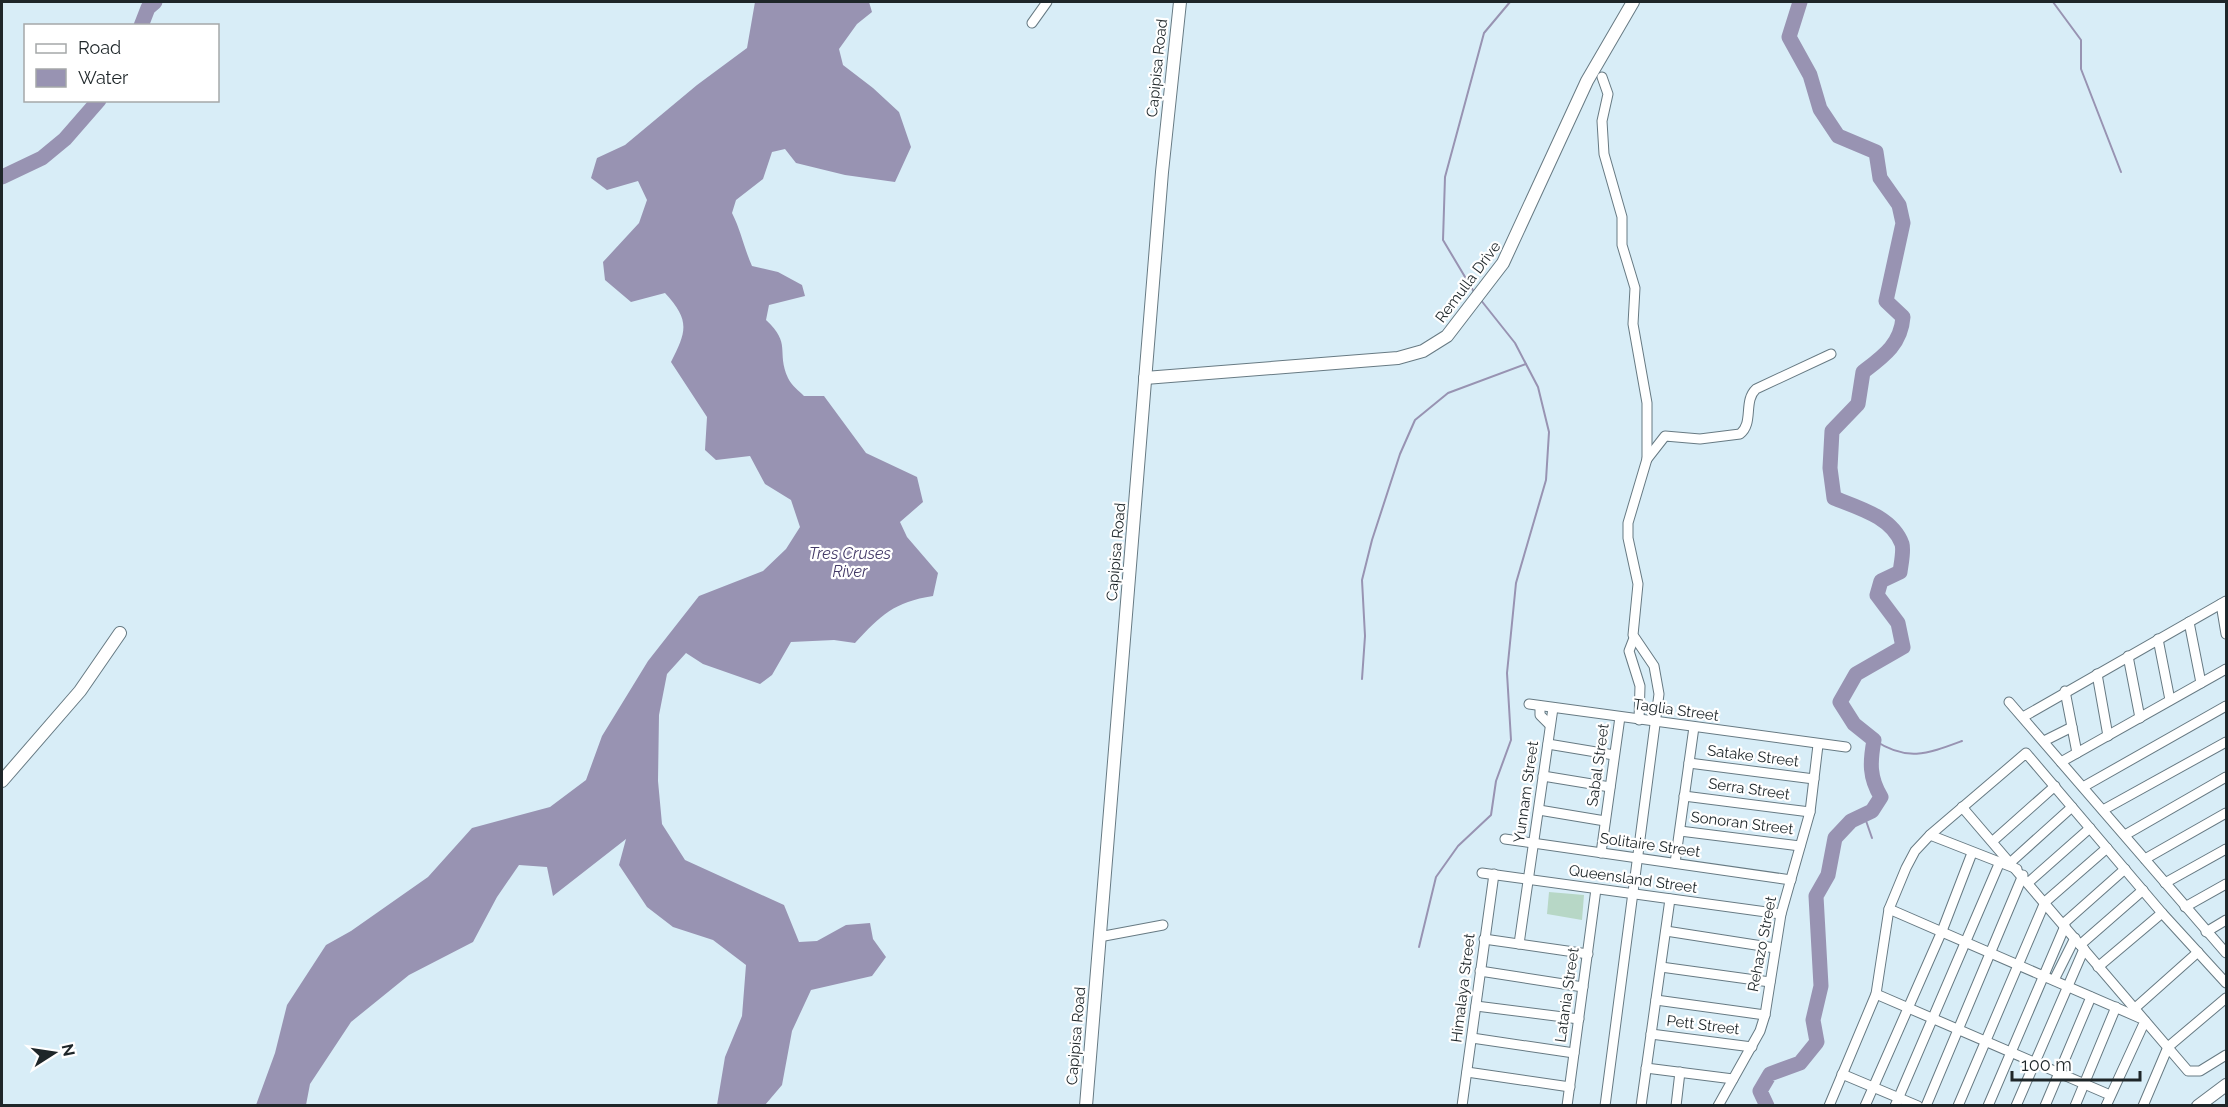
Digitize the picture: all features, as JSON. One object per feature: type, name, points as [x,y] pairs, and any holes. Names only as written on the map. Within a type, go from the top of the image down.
[{"type":"main road","name":"Capipisa Road","points":[[1086,1106],[1162,172],[1180,2]]},
{"type":"main road","name":"Remulla Drive","points":[[1145,378],[1398,358],[1429,349],[1454,329],[1512,249],[1587,81],[1633,2]]},
{"type":"main road","points":[[2,781],[80,691],[120,633]]},
{"type":"main road","points":[[2198,1106],[2226,1084]]},
{"type":"street","points":[[1032,23],[1043,2]]},
{"type":"street","points":[[1602,77],[1608,94],[1602,122],[1604,154],[1622,217],[1622,246],[1635,288],[1633,324],[1647,403],[1647,459],[1628,523],[1630,549],[1638,584],[1634,638],[1629,651],[1640,686],[1639,720]]},
{"type":"street","points":[[1647,459],[1665,436],[1700,439],[1740,434],[1746,426],[1750,398],[1756,389],[1832,354]]},
{"type":"street","points":[[2023,717],[2224,602],[2226,634]]},
{"type":"street","points":[[2189,622],[2201,683]]},
{"type":"street","points":[[1605,1106],[1659,694],[1654,666],[1634,638]]},
{"type":"street","points":[[2158,639],[2170,700]]},
{"type":"street","points":[[2128,656],[2140,718]]},
{"type":"street","points":[[2061,762],[2226,669]]},
{"type":"street","points":[[2097,674],[2108,736]]},
{"type":"street","points":[[2065,691],[2076,753]]},
{"type":"street","points":[[2009,702],[2226,953]]},
{"type":"street","name":"Taglia Street","points":[[1529,704],[1845,747]]},
{"type":"street","points":[[1540,706],[1540,715],[1550,725]]},
{"type":"street","points":[[2083,787],[2226,706]]},
{"type":"street","name":"Yunnam Street","points":[[1519,944],[1553,708]]},
{"type":"street","name":"Sabal Street","points":[[1601,853],[1620,717]]},
{"type":"street","points":[[1675,863],[1694,727]]},
{"type":"street","points":[[2044,741],[2072,727]]},
{"type":"street","points":[[2103,810],[2226,742]]},
{"type":"street","points":[[1548,744],[1614,756]]},
{"type":"street","name":"Rehazo Street","points":[[1718,1106],[1752,1047],[1765,1015],[1781,914],[1810,812],[1818,744]]},
{"type":"street","points":[[1829,1106],[1876,994],[1889,909],[1905,868],[1930,836],[2026,753],[2162,913],[2226,983]]},
{"type":"street","name":"Satake Street","points":[[1689,763],[1814,779]]},
{"type":"street","points":[[1543,776],[1610,787]]},
{"type":"street","points":[[2125,834],[2226,777]]},
{"type":"street","points":[[1993,841],[2055,786]]},
{"type":"street","name":"Serra Street","points":[[1684,796],[1810,812]]},
{"type":"street","points":[[1962,807],[2188,1071],[2194,1072],[2226,1055]]},
{"type":"street","points":[[1926,1106],[1991,953],[2020,872],[2072,807]]},
{"type":"street","points":[[1539,810],[1605,821]]},
{"type":"street","points":[[2145,859],[2226,813]]},
{"type":"street","points":[[2020,872],[2090,828]]},
{"type":"street","name":"Sonoran Street","points":[[1680,831],[1800,846]]},
{"type":"street","points":[[1930,836],[2020,872]]},
{"type":"street","name":"Solitaire Street","points":[[1505,839],[1791,880]]},
{"type":"street","points":[[1958,1106],[2045,902],[2108,848]]},
{"type":"street","points":[[2165,883],[2226,849]]},
{"type":"street","points":[[1865,1106],[1942,931],[1972,853]]},
{"type":"street","points":[[1897,1101],[1999,864]]},
{"type":"street","points":[[1988,1106],[2064,925],[2125,869]]},
{"type":"street","name":"Queensland Street","points":[[1482,873],[1781,914]]},
{"type":"street","name":"Himalaya Street","points":[[1463,1105],[1494,874]]},
{"type":"street","points":[[2186,907],[2226,884]]},
{"type":"street","name":"Latania Street","points":[[1567,1106],[1596,889]]},
{"type":"street","points":[[2054,980],[2080,944],[2143,890]]},
{"type":"street","points":[[1641,1106],[1670,899]]},
{"type":"street","points":[[1889,909],[2018,963],[2144,1020]]},
{"type":"street","points":[[2098,968],[2162,913]]},
{"type":"street","points":[[2206,932],[2226,920]]},
{"type":"street","points":[[1099,937],[1163,925]]},
{"type":"street","points":[[1666,931],[1775,948]]},
{"type":"street","points":[[1484,939],[1588,954]]},
{"type":"street","points":[[2016,1106],[2067,986],[2080,944]]},
{"type":"street","points":[[2134,1009],[2198,951]]},
{"type":"street","points":[[1661,967],[1770,982]]},
{"type":"street","points":[[1480,971],[1583,987]]},
{"type":"street","points":[[1876,994],[2110,1095]]},
{"type":"street","points":[[2045,1106],[2091,997]]},
{"type":"street","points":[[2143,1106],[2168,1047],[2226,998]]},
{"type":"street","points":[[1656,1000],[1765,1015]]},
{"type":"street","points":[[1476,1006],[1579,1019]]},
{"type":"street","points":[[2075,1106],[2115,1007]]},
{"type":"street","points":[[2106,1106],[2144,1020]]},
{"type":"street","name":"Pett Street","points":[[1651,1034],[1752,1047]]},
{"type":"street","points":[[1472,1038],[1574,1053]]},
{"type":"street","points":[[1646,1068],[1733,1079]]},
{"type":"street","points":[[1467,1072],[1570,1087]]},
{"type":"street","points":[[1676,1106],[1680,1072]]},
{"type":"street","points":[[1842,1074],[1874,1087],[1897,1101],[1918,1106]]},
{"type":"green space","points":[[1549,892],[1584,895],[1582,920],[1547,914]]},
{"type":"water","name":"Tres Cruses River","points":[[755,2],[869,2],[872,12],[857,24],[839,49],[843,65],[899,112],[911,147],[895,182],[845,175],[796,163],[785,149],[772,152],[763,179],[736,200],[732,213],[752,266],[778,272],[802,285],[805,296],[769,305],[766,320],[779,335],[789,381],[804,396],[824,396],[866,453],[917,477],[923,502],[900,522],[907,537],[938,573],[933,596],[908,602],[889,611],[855,643],[834,640],[791,642],[772,675],[760,684],[703,664],[686,653],[667,674],[659,715],[658,781],[662,824],[685,860],[784,905],[799,942],[817,941],[846,925],[870,923],[873,939],[886,957],[872,976],[811,990],[792,1031],[782,1085],[765,1105],[717,1105],[725,1057],[742,1016],[746,965],[713,940],[673,927],[647,907],[619,865],[626,839],[553,896],[547,867],[519,865],[497,897],[473,942],[409,975],[351,1022],[310,1084],[306,1105],[256,1105],[275,1053],[287,1005],[326,945],[351,931],[428,877],[472,828],[550,807],[586,780],[602,736],[648,661],[699,596],[763,571],[786,549],[800,527],[791,500],[765,484],[750,456],[716,460],[705,450],[707,417],[671,362],[683,334],[679,311],[665,293],[631,302],[605,280],[603,262],[639,223],[647,200],[638,181],[607,190],[591,178],[597,158],[625,145],[697,85],[747,48]]},
{"type":"waterway","points":[[142,24],[148,8],[155,2]]},
{"type":"waterway","points":[[1474,292],[1443,240],[1445,177],[1484,33],[1510,2]]},
{"type":"waterway","points":[[1767,1106],[1760,1091],[1770,1074],[1800,1063],[1817,1042],[1813,1020],[1821,986],[1816,896],[1828,875],[1835,838],[1851,821],[1872,811],[1881,797],[1874,783],[1872,769],[1874,740],[1854,724],[1840,702],[1856,674],[1903,647],[1898,623],[1877,595],[1881,581],[1900,572],[1902,544],[1891,527],[1883,520],[1834,498],[1830,468],[1832,431],[1858,404],[1863,372],[1890,349],[1902,326],[1903,317],[1886,301],[1903,223],[1899,205],[1880,178],[1876,152],[1838,136],[1820,109],[1810,75],[1789,37],[1800,2]]},
{"type":"waterway","points":[[2053,2],[2081,40],[2081,69],[2121,172]]},
{"type":"waterway","points":[[2,177],[42,158],[65,139],[97,102]]},
{"type":"waterway","points":[[1419,947],[1436,877],[1458,846],[1491,815],[1496,781],[1511,740],[1507,673],[1516,583],[1546,480],[1549,432],[1538,387],[1515,343],[1480,299]]},
{"type":"waterway","points":[[1362,679],[1365,636],[1362,580],[1372,540],[1400,454],[1415,420],[1448,393],[1526,364]]},
{"type":"waterway","points":[[1874,740],[1897,751],[1917,754],[1962,741]]},
{"type":"waterway","points":[[1864,815],[1872,838]]}]
